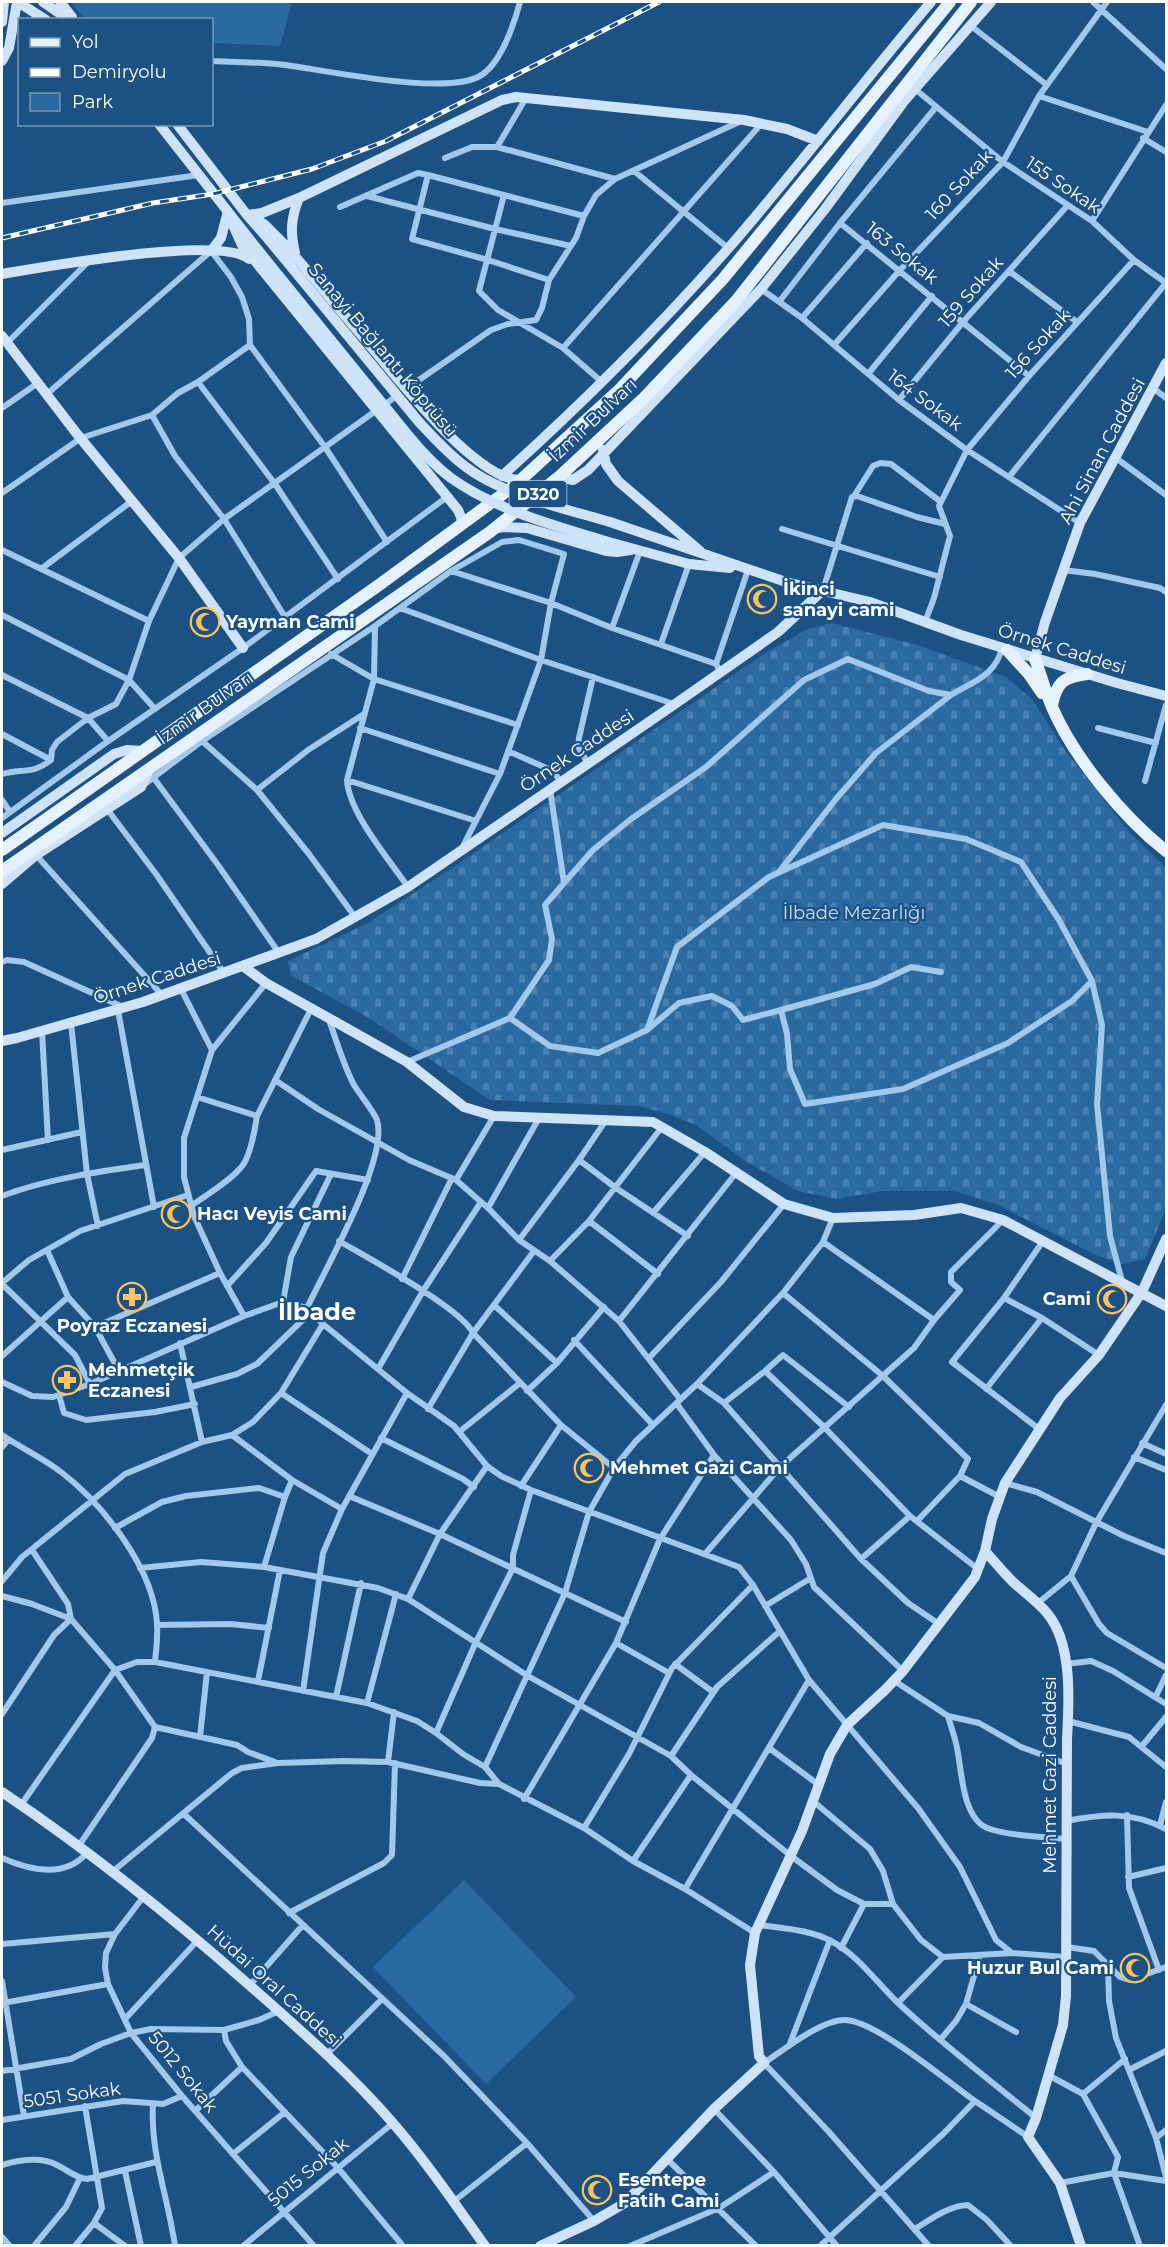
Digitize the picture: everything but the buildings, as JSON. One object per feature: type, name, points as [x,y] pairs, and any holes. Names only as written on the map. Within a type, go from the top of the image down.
[{"type":"main road","points":[[2,22],[4,2]]},
{"type":"main road","points":[[2,61],[9,48],[18,2],[43,18]]},
{"type":"main road","points":[[43,2],[66,18]]},
{"type":"main road","points":[[60,2],[72,18]]},
{"type":"main road","points":[[502,476],[602,382],[676,307],[816,143],[931,2]]},
{"type":"main road","name":"İzmir Bulvarı","points":[[2,850],[462,525],[520,480],[626,382],[723,279],[950,2]]},
{"type":"main road","name":"İzmir Bulvarı","points":[[2,872],[152,773],[494,529],[558,477],[644,398],[736,301],[971,2]]},
{"type":"main road","points":[[839,168],[902,104],[992,2]]},
{"type":"main road","points":[[9,48],[18,41]]},
{"type":"main road","points":[[247,215],[262,213],[299,198],[502,100],[516,97],[744,120],[787,129],[816,143]]},
{"type":"main road","points":[[558,477],[577,479],[604,454],[761,289],[825,209],[902,104]]},
{"type":"main road","name":"Sanayi Bağlantı Köprüsü","points":[[161,126],[227,212],[408,435],[426,456],[450,477],[474,493],[513,511],[605,541],[689,564],[748,570]]},
{"type":"main road","name":"Sanayi Bağlantı Köprüsü","points":[[179,126],[247,215],[419,422],[439,444],[467,468],[488,481],[512,490],[748,570]]},
{"type":"main road","points":[[812,172],[816,143]]},
{"type":"main road","points":[[297,258],[291,227],[299,198]]},
{"type":"main road","points":[[211,251],[221,238],[227,212]]},
{"type":"main road","points":[[227,212],[237,239],[256,265],[295,308],[447,497],[460,514],[462,525]]},
{"type":"main road","points":[[247,215],[270,228],[406,389],[453,440],[502,476],[520,480]]},
{"type":"main road","points":[[2,274],[91,259],[168,252],[237,252],[256,265]]},
{"type":"main road","points":[[4,339],[179,558],[243,648]]},
{"type":"main road","name":"Ahi Sinan Caddesi","points":[[1035,659],[1080,523],[1167,363]]},
{"type":"main road","points":[[599,440],[606,464],[618,481],[705,555]]},
{"type":"main road","points":[[494,529],[519,527],[606,551],[637,550]]},
{"type":"main road","points":[[748,570],[786,582],[823,590]]},
{"type":"main road","name":"Örnek Caddesi","points":[[2,1041],[162,996],[316,939],[408,887],[675,704],[718,668],[778,632],[823,590],[870,602],[925,623],[1035,659],[1167,696]]},
{"type":"main road","points":[[1004,649],[1029,674],[1052,706],[1074,746],[1106,791],[1143,833],[1167,851]]},
{"type":"main road","points":[[1035,659],[1052,706]]},
{"type":"main road","points":[[1052,706],[1058,685],[1063,680],[1087,674]]},
{"type":"main road","points":[[2,833],[114,754],[127,750],[143,751]]},
{"type":"main road","points":[[2,884],[36,855],[141,787],[152,773]]},
{"type":"main road","points":[[244,967],[266,983],[407,1062],[464,1107],[494,1116],[653,1122],[705,1152],[784,1204],[833,1218],[914,1215],[961,1208],[1003,1220],[1167,1306]]},
{"type":"main road","points":[[540,2246],[594,2221],[625,2203],[714,2109],[764,2063],[759,2056],[751,1994],[750,1965],[757,1929],[814,1802],[830,1754],[847,1725],[903,1671],[975,1577],[1005,1483],[1060,1398],[1099,1355],[1142,1292],[1167,1239]]},
{"type":"main road","name":"Mehmet Gazi Caddesi","points":[[985,1551],[1011,1580],[1048,1614],[1062,1639],[1069,1702],[1066,1996],[1063,2025],[1036,2118],[1028,2137]]},
{"type":"main road","name":"Hüdai Oral Caddesi","points":[[2,1792],[144,1896],[250,1985],[326,2055],[393,2123],[485,2246]]},
{"type":"main road","points":[[1028,2137],[1060,2183],[1081,2246]]},
{"type":"street","points":[[213,61],[285,65],[389,81],[430,84],[468,81],[485,74],[496,59],[514,25],[520,2]]},
{"type":"street","points":[[1093,2],[1167,69]]},
{"type":"street","name":"160 Sokak","points":[[834,345],[900,270],[1003,162],[1039,96],[1107,2]]},
{"type":"street","points":[[971,26],[1047,85]]},
{"type":"street","name":"155 Sokak","points":[[915,89],[1003,162],[1092,221],[1134,260],[1167,283]]},
{"type":"street","points":[[1039,96],[1148,132]]},
{"type":"street","points":[[497,147],[527,97]]},
{"type":"street","points":[[1092,221],[1143,138],[1167,105]]},
{"type":"street","points":[[779,302],[936,106]]},
{"type":"street","points":[[51,760],[52,750],[57,742],[88,718],[116,704],[129,680],[149,621],[179,558],[224,519],[491,330],[508,324],[536,320],[542,308],[549,280],[571,246],[584,216],[596,195],[615,179],[744,120]]},
{"type":"street","points":[[563,348],[762,123]]},
{"type":"street","points":[[1143,138],[1167,152]]},
{"type":"street","points":[[445,158],[472,147],[497,147],[615,179]]},
{"type":"street","points":[[634,171],[728,248]]},
{"type":"street","points":[[340,207],[418,172],[584,216]]},
{"type":"street","points":[[428,175],[412,238],[549,280]]},
{"type":"street","points":[[2,203],[199,176]]},
{"type":"street","points":[[367,195],[419,210],[571,246]]},
{"type":"street","points":[[504,195],[479,291],[498,310],[563,348],[602,382]]},
{"type":"street","name":"159 Sokak","points":[[899,400],[963,322],[1068,205]]},
{"type":"street","name":"163 Sokak","points":[[840,223],[1029,376]]},
{"type":"street","points":[[802,318],[867,243]]},
{"type":"street","points":[[47,394],[211,251],[231,277],[242,297],[249,319],[250,345],[325,447],[387,542]]},
{"type":"street","points":[[4,339],[91,259]]},
{"type":"street","name":"156 Sokak","points":[[942,502],[967,450],[1029,376],[1134,260]]},
{"type":"street","points":[[1009,271],[1077,322]]},
{"type":"street","points":[[1009,477],[1167,283]]},
{"type":"street","name":"164 Sokak","points":[[761,289],[802,318],[899,400],[967,450],[1080,523]]},
{"type":"street","points":[[868,374],[932,296]]},
{"type":"street","points":[[2,494],[81,438],[152,415],[178,393],[198,382],[250,345]]},
{"type":"street","points":[[2,408],[39,382]]},
{"type":"street","points":[[198,382],[275,484],[338,579]]},
{"type":"street","points":[[1153,388],[1167,398]]},
{"type":"street","points":[[152,415],[175,456],[224,519],[285,617]]},
{"type":"street","points":[[1116,458],[1167,495]]},
{"type":"street","points":[[823,590],[852,498],[873,466],[884,462],[891,464],[942,502],[939,506],[950,536],[925,623]]},
{"type":"street","points":[[2,818],[108,741],[243,648],[447,497]]},
{"type":"street","points":[[852,498],[945,524]]},
{"type":"street","points":[[41,569],[132,501]]},
{"type":"street","points":[[782,529],[940,577]]},
{"type":"street","points":[[279,953],[152,773],[375,626],[451,571],[502,542],[519,540],[564,554]]},
{"type":"street","points":[[460,851],[500,774],[541,660],[551,603],[568,540]]},
{"type":"street","points":[[2,550],[149,621]]},
{"type":"street","points":[[612,628],[637,550]]},
{"type":"street","points":[[661,644],[689,564]]},
{"type":"street","points":[[451,571],[551,603],[718,668],[748,570]]},
{"type":"street","points":[[1063,570],[1095,574],[1160,588],[1167,592]]},
{"type":"street","points":[[400,608],[541,660],[675,704]]},
{"type":"street","points":[[2,615],[129,680],[155,709]]},
{"type":"street","points":[[375,626],[374,679],[347,780],[348,793],[352,806],[408,887]]},
{"type":"street","points":[[777,873],[876,753],[951,695],[990,673],[1004,649]]},
{"type":"street","points":[[331,654],[374,679],[518,725]]},
{"type":"street","points":[[407,1062],[510,1018],[549,960],[552,939],[545,905],[564,883],[593,850],[631,819],[706,767],[804,680],[848,659],[928,691],[951,695]]},
{"type":"street","points":[[2,675],[88,718],[108,741]]},
{"type":"street","points":[[588,763],[579,747],[579,738],[593,677]]},
{"type":"street","points":[[1145,781],[1167,705]]},
{"type":"street","points":[[257,790],[308,750],[364,714]]},
{"type":"street","points":[[360,728],[500,774]]},
{"type":"street","points":[[1098,728],[1156,743]]},
{"type":"street","points":[[2,734],[51,760]]},
{"type":"street","points":[[202,741],[257,790],[309,854],[355,917]]},
{"type":"street","points":[[508,751],[553,771],[561,782]]},
{"type":"street","points":[[2,774],[32,771],[51,760]]},
{"type":"street","points":[[347,780],[476,821]]},
{"type":"street","points":[[550,789],[564,883]]},
{"type":"street","points":[[2,800],[10,812]]},
{"type":"street","points":[[107,809],[156,874],[224,974]]},
{"type":"street","points":[[647,1030],[677,947],[769,877],[882,825],[966,839],[1022,862],[1059,920],[1092,981],[1102,1025],[1097,1104],[1110,1236],[1122,1281]]},
{"type":"street","points":[[36,855],[162,996]]},
{"type":"street","points":[[2,962],[7,960],[24,962],[121,1009],[145,1165],[154,1207]]},
{"type":"street","points":[[510,1018],[550,1046],[598,1053],[647,1030],[679,1003],[711,996],[732,1006],[743,1020],[874,984],[911,967],[941,972]]},
{"type":"street","points":[[781,1010],[787,1034],[790,1069],[805,1104],[903,1089],[1008,1043],[1072,1001],[1092,981]]},
{"type":"street","points":[[244,1316],[220,1274],[194,1216],[184,1177],[184,1138],[212,1050],[266,983]]},
{"type":"street","points":[[182,989],[212,1050]]},
{"type":"street","points":[[191,1206],[243,1165],[257,1116],[312,1007]]},
{"type":"street","points":[[191,1387],[237,1374],[257,1364],[309,1310],[368,1180],[378,1143],[376,1119],[361,1098],[345,1068],[329,1018]]},
{"type":"street","points":[[71,1023],[87,1174],[98,1226]]},
{"type":"street","points":[[42,1031],[48,1140]]},
{"type":"street","points":[[275,1080],[318,1109],[378,1143],[409,1160],[454,1179],[488,1208],[519,1240],[550,1261],[619,1321],[649,1358],[714,1455],[791,1539],[806,1564],[814,1587],[903,1671]]},
{"type":"street","points":[[197,1097],[257,1116]]},
{"type":"street","points":[[402,1279],[454,1179],[494,1116]]},
{"type":"street","points":[[488,1208],[539,1118]]},
{"type":"street","points":[[519,1240],[579,1161],[606,1120]]},
{"type":"street","points":[[550,1261],[590,1221],[662,1127]]},
{"type":"street","points":[[2,1150],[82,1132]]},
{"type":"street","points":[[653,1213],[705,1152]]},
{"type":"street","points":[[579,1161],[688,1236]]},
{"type":"street","points":[[2,1196],[22,1188],[87,1174],[145,1165]]},
{"type":"street","points":[[227,1286],[266,1243],[316,1171],[368,1180]]},
{"type":"street","points":[[619,1321],[736,1173]]},
{"type":"street","points":[[283,1302],[291,1257],[331,1174]]},
{"type":"street","points":[[90,1384],[75,1355],[2,1283],[29,1260],[80,1231],[188,1195]]},
{"type":"street","points":[[378,1369],[423,1291],[481,1202]]},
{"type":"street","points":[[649,1358],[721,1282],[784,1204]]},
{"type":"street","points":[[485,1767],[565,1593],[589,1512],[614,1468],[636,1441],[697,1384],[783,1293],[823,1242],[833,1218]]},
{"type":"street","points":[[705,1554],[780,1467],[915,1348],[934,1320],[960,1290],[951,1282],[951,1272],[1003,1220]]},
{"type":"street","points":[[590,1221],[658,1274]]},
{"type":"street","points":[[339,1241],[423,1291],[469,1324],[473,1333],[561,1425],[614,1468]]},
{"type":"street","points":[[1040,1429],[952,1362],[1004,1298],[1043,1241]]},
{"type":"street","points":[[823,1242],[934,1320]]},
{"type":"street","points":[[47,1250],[68,1297],[95,1327],[119,1371]]},
{"type":"street","points":[[428,1409],[473,1333],[534,1251]]},
{"type":"street","points":[[95,1327],[220,1274]]},
{"type":"street","points":[[783,1293],[883,1376],[968,1459],[960,1476],[917,1521]]},
{"type":"street","points":[[2,1356],[68,1297]]},
{"type":"street","points":[[1004,1298],[1042,1318],[1099,1355]]},
{"type":"street","points":[[2,1382],[32,1396],[53,1397],[90,1384],[180,1343],[283,1302],[309,1310],[407,1393],[454,1425],[487,1466],[521,1486],[739,1567],[753,1585],[809,1680],[918,1808],[960,1867],[996,1940],[1012,1953]]},
{"type":"street","points":[[495,1306],[557,1363]]},
{"type":"street","points":[[527,1391],[557,1363],[604,1307]]},
{"type":"street","points":[[986,1389],[1042,1318]]},
{"type":"street","points":[[2,1581],[6,1574],[32,1550],[125,1474],[202,1442],[232,1435],[253,1422],[281,1393],[323,1324]]},
{"type":"street","points":[[574,1340],[653,1425]]},
{"type":"street","points":[[180,1343],[202,1442]]},
{"type":"street","points":[[724,1403],[783,1355],[849,1407]]},
{"type":"street","points":[[765,1371],[825,1428],[910,1516],[978,1569]]},
{"type":"street","points":[[459,1432],[520,1383]]},
{"type":"street","points":[[697,1384],[724,1403],[861,1559],[908,1604],[939,1624]]},
{"type":"street","points":[[281,1393],[372,1454]]},
{"type":"street","points":[[303,1690],[323,1553],[342,1509],[407,1393]]},
{"type":"street","points":[[59,1395],[64,1413],[86,1420],[154,1412],[195,1404]]},
{"type":"street","points":[[1037,1604],[1071,1576],[1096,1523],[1142,1443],[1167,1405]]},
{"type":"street","points":[[521,1486],[561,1425]]},
{"type":"street","points":[[232,1435],[292,1480],[342,1509]]},
{"type":"street","points":[[2,1436],[60,1471],[92,1500],[115,1528],[140,1568],[153,1599],[157,1625],[155,1662]]},
{"type":"street","points":[[381,1438],[463,1479],[474,1487]]},
{"type":"street","points":[[2,1447],[8,1440]]},
{"type":"street","points":[[1142,1443],[1167,1454]]},
{"type":"street","points":[[524,1799],[616,1642],[660,1539],[714,1455]]},
{"type":"street","points":[[1134,1457],[1167,1470]]},
{"type":"street","points":[[408,1599],[440,1534],[487,1466]]},
{"type":"street","points":[[960,1476],[1001,1497]]},
{"type":"street","points":[[264,1567],[292,1480]]},
{"type":"street","points":[[1005,1483],[1037,1492],[1096,1523],[1167,1552]]},
{"type":"street","points":[[115,1528],[162,1502],[186,1496],[259,1488],[285,1497]]},
{"type":"street","points":[[436,1733],[475,1644],[513,1568],[513,1555],[531,1490]]},
{"type":"street","points":[[349,1496],[440,1534],[626,1622]]},
{"type":"street","points":[[861,1559],[910,1516]]},
{"type":"street","points":[[32,1550],[68,1604],[71,1619]]},
{"type":"street","points":[[140,1568],[201,1562],[264,1567],[361,1583],[408,1599],[528,1676],[671,1756],[791,1856],[837,1890],[864,1904],[893,1904]]},
{"type":"street","points":[[258,1682],[280,1570]]},
{"type":"street","points":[[1071,1576],[1099,1624],[1107,1633],[1167,1668]]},
{"type":"street","points":[[765,1606],[811,1578]]},
{"type":"street","points":[[336,1697],[361,1583]]},
{"type":"street","points":[[584,1828],[629,1754],[675,1664],[753,1585]]},
{"type":"street","points":[[367,1703],[396,1594]]},
{"type":"street","points":[[2,1596],[32,1604],[71,1619],[115,1670],[155,1727],[237,1745],[248,1752],[278,1763]]},
{"type":"street","points":[[2,1714],[54,1635],[71,1619]]},
{"type":"street","points":[[157,1625],[231,1624],[269,1628]]},
{"type":"street","points":[[671,1756],[713,1692],[780,1631]]},
{"type":"street","points":[[616,1642],[669,1673]]},
{"type":"street","points":[[1066,1664],[1091,1661],[1167,1704]]},
{"type":"street","points":[[21,1805],[115,1670],[136,1662],[155,1662],[367,1703],[417,1721],[485,1767],[499,1784],[524,1799],[584,1828],[633,1861],[757,1929],[790,1929],[830,1940],[855,1959],[898,2003],[940,2040],[1036,2118]]},
{"type":"street","points":[[675,1664],[713,1692]]},
{"type":"street","points":[[200,1737],[207,1672]]},
{"type":"street","points":[[1155,1696],[1167,1675]]},
{"type":"street","points":[[685,1889],[809,1680]]},
{"type":"street","points":[[893,1680],[948,1716],[979,1723],[1021,1748],[1067,1764]]},
{"type":"street","points":[[289,1913],[384,1863],[392,1855],[391,1763],[394,1712]]},
{"type":"street","points":[[948,1716],[957,1746],[965,1794],[974,1818],[986,1827],[997,1830],[1066,1839]]},
{"type":"street","points":[[1142,1746],[1167,1717]]},
{"type":"street","points":[[1068,1720],[1129,1737],[1167,1767]]},
{"type":"street","points":[[2,1858],[26,1868],[47,1870],[69,1866],[79,1861],[82,1850],[152,1738],[155,1727]]},
{"type":"street","points":[[768,1748],[819,1785]]},
{"type":"street","points":[[112,1872],[232,1773],[242,1768],[278,1763],[345,1761],[391,1763],[480,1783],[499,1784]]},
{"type":"street","points":[[633,1861],[691,1775]]},
{"type":"street","points":[[814,1802],[870,1849],[883,1871],[893,1904],[921,1940],[943,1957],[1094,1951],[1120,1977],[1130,1980],[1167,1967]]},
{"type":"street","points":[[1066,1821],[1088,1817],[1127,1815],[1143,1818],[1163,1827],[1167,1802]]},
{"type":"street","points":[[184,1814],[381,2000],[444,2056],[527,2143],[594,2221]]},
{"type":"street","points":[[1127,1815],[1129,1888],[1159,1970]]},
{"type":"street","points":[[1128,1877],[1167,1868]]},
{"type":"street","name":"5012 Sokak","points":[[144,1896],[115,1934],[106,1953],[105,1968],[108,1984],[131,2033],[182,2096],[314,2246]]},
{"type":"street","points":[[842,1948],[864,1904]]},
{"type":"street","points":[[250,1985],[302,1926]]},
{"type":"street","points":[[2,1944],[115,1934]]},
{"type":"street","points":[[125,2019],[198,1940]]},
{"type":"street","points":[[789,2046],[830,1940]]},
{"type":"street","points":[[940,2040],[966,2004],[980,1955]]},
{"type":"street","points":[[898,2003],[943,1957]]},
{"type":"street","points":[[1060,2183],[1114,2174],[1167,2179],[1156,2138],[1116,2038],[1109,2001],[1108,1967]]},
{"type":"street","points":[[2,1981],[24,2116]]},
{"type":"street","points":[[4,2002],[108,1984]]},
{"type":"street","points":[[326,2055],[381,2000]]},
{"type":"street","points":[[966,2004],[1016,2032]]},
{"type":"street","points":[[2,2071],[71,2059],[101,2044],[131,2033],[151,2029],[224,2030],[259,2020],[279,2011]]},
{"type":"street","points":[[929,2246],[829,2132],[764,2063],[818,2028],[844,2020],[867,2026],[909,2051],[975,2101],[1028,2137]]},
{"type":"street","points":[[224,2030],[226,2041],[242,2067],[338,2168],[402,2246]]},
{"type":"street","points":[[1129,2070],[1167,2051]]},
{"type":"street","points":[[1083,2094],[1125,2059]]},
{"type":"street","points":[[195,2111],[242,2067]]},
{"type":"street","points":[[1048,2075],[1083,2094],[1118,2157],[1114,2174],[1140,2246]]},
{"type":"street","name":"5051 Sokak","points":[[2,2120],[123,2101],[164,2104],[182,2096]]},
{"type":"street","points":[[820,2246],[975,2101]]},
{"type":"street","points":[[153,2104],[156,2162],[175,2246]]},
{"type":"street","points":[[75,2246],[94,2223],[102,2208],[85,2106]]},
{"type":"street","points":[[714,2109],[774,2172],[837,2246]]},
{"type":"street","points":[[233,2154],[285,2112]]},
{"type":"street","name":"5015 Sokak","points":[[243,2246],[393,2123]]},
{"type":"street","points":[[1156,2138],[1167,2130]]},
{"type":"street","points":[[453,2202],[527,2143]]},
{"type":"street","points":[[667,2159],[756,2246]]},
{"type":"street","points":[[2,2165],[25,2160],[40,2160],[52,2163],[80,2178],[97,2178],[156,2162]]},
{"type":"street","points":[[125,2171],[141,2246]]},
{"type":"street","points":[[630,2246],[719,2208],[774,2172]]},
{"type":"street","points":[[34,2246],[66,2207],[80,2178]]},
{"type":"street","points":[[915,2229],[958,2205],[968,2205],[987,2220],[1011,2246]]},
{"type":"street","points":[[94,2223],[125,2246]]},
{"type":"street","points":[[653,2236],[657,2246]]},
{"type":"street","points":[[2,2237],[10,2246]]},
{"type":"green space","points":[[71,2],[292,2],[280,46],[213,43],[213,18],[84,18]]},
{"type":"green space","name":"İlbade Mezarlığı","points":[[832,623],[917,645],[1006,677],[1032,699],[1067,753],[1127,829],[1166,868],[1166,1209],[1145,1259],[1120,1264],[1094,1254],[996,1204],[954,1191],[883,1191],[836,1199],[798,1191],[747,1162],[696,1125],[638,1106],[490,1100],[369,1018],[290,975],[288,961],[368,923],[767,652],[808,629]]},
{"type":"green space","points":[[464,1880],[576,1997],[486,2084],[373,1967]]},
{"type":"railway","points":[[2,238],[153,203],[213,194],[312,169],[386,141],[659,2]]},
{"type":"place","name":"İkinci sanayi cami","points":[[762,599]]},
{"type":"place","name":"Yayman Cami","points":[[205,622]]},
{"type":"place","name":"Hacı Veyis Cami","points":[[176,1214]]},
{"type":"place","name":"Poyraz Eczanesi","points":[[132,1297]]},
{"type":"place","name":"Cami","points":[[1112,1299]]},
{"type":"place","name":"Mehmetçik Eczanesi","points":[[67,1380]]},
{"type":"place","name":"Mehmet Gazi Cami","points":[[589,1468]]},
{"type":"place","name":"Huzur Bul Cami","points":[[1135,1968]]},
{"type":"place","name":"Esentepe Fatih Cami","points":[[597,2190]]},
{"type":"district","name":"İlbade","points":[[317,1311]]}]
